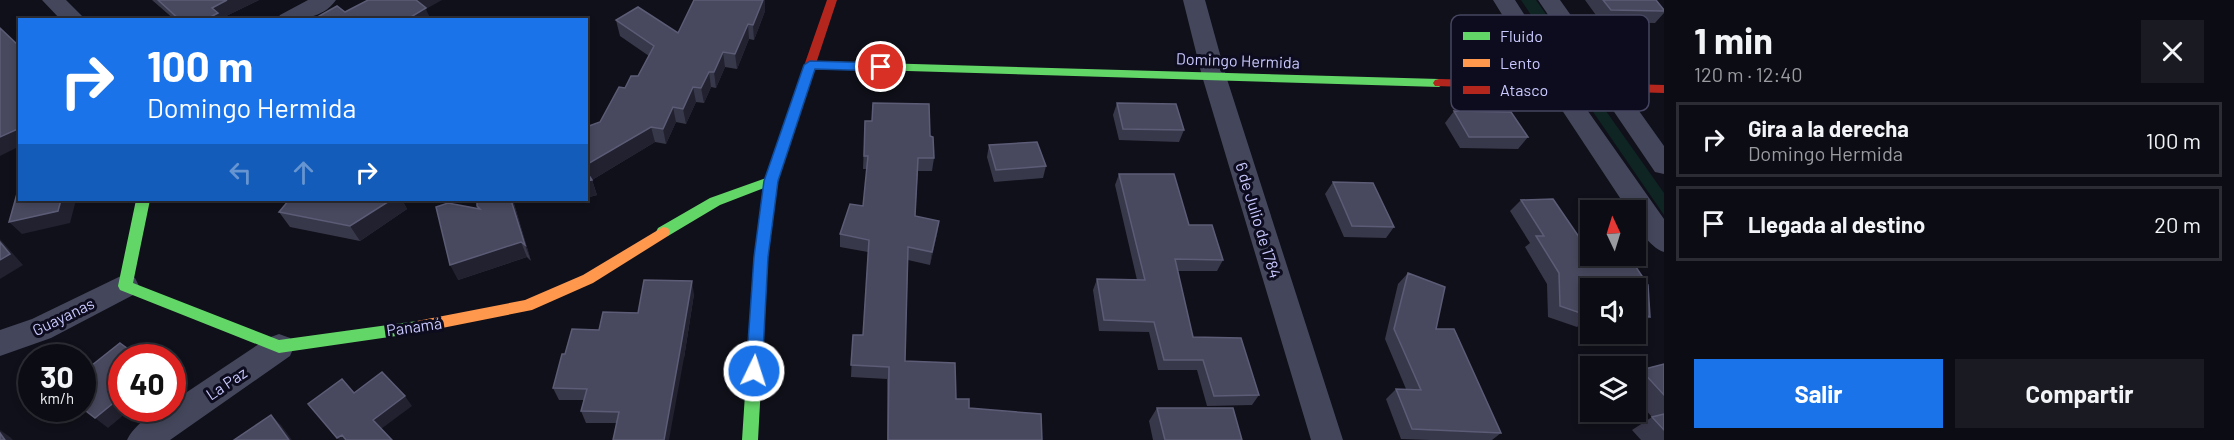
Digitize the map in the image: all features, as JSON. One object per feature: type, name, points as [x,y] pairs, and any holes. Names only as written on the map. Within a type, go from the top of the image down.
[{"type":"street","points":[[53,0],[73,18]]},
{"type":"street","points":[[292,18],[325,0]]},
{"type":"street","points":[[750,440],[761,257],[771,181],[832,0]]},
{"type":"street","name":"6 de Julio de 1784","points":[[1194,0],[1215,76],[1327,440]]},
{"type":"street","points":[[1504,0],[1513,15]]},
{"type":"street","points":[[1549,0],[1559,15]]},
{"type":"street","name":"Domingo Hermida","points":[[810,65],[1451,83]]},
{"type":"street","name":"Domingo Hermida","points":[[1649,88],[1664,89]]},
{"type":"street","points":[[1575,111],[1664,241]]},
{"type":"street","points":[[1625,111],[1664,165]]},
{"type":"street","name":"Panamá","points":[[125,286],[279,347],[450,322],[527,306],[588,279],[704,206],[737,190],[771,181]]},
{"type":"street","points":[[125,286],[143,201]]},
{"type":"street","name":"Guayanas","points":[[0,343],[41,329],[125,286]]},
{"type":"street","name":"La Paz","points":[[143,440],[279,347]]},
{"type":"green space","points":[[1521,0],[1536,0],[1547,15],[1531,15]]},
{"type":"green space","points":[[1592,111],[1606,111],[1664,193],[1664,215]]},
{"type":"building","points":[[158,0],[227,0],[212,8],[218,13],[209,18],[178,18]]},
{"type":"building","points":[[368,0],[416,0],[426,8],[409,18],[316,18],[337,6],[345,12]]},
{"type":"building","points":[[694,0],[763,0],[753,25],[748,24],[735,54],[723,52],[714,72],[709,72],[701,88],[693,87],[683,109],[673,107],[663,129],[651,127],[588,164],[588,126],[600,122],[619,87],[625,88],[631,76],[638,76],[654,46],[616,20],[638,7],[678,33]]},
{"type":"building","points":[[1603,0],[1656,0],[1664,11],[1611,10]]},
{"type":"building","points":[[0,28],[18,45],[18,129],[0,137]]},
{"type":"building","points":[[873,103],[929,104],[930,136],[933,137],[934,158],[918,158],[915,216],[939,221],[932,252],[908,247],[905,361],[955,363],[956,399],[969,399],[969,408],[1041,414],[1042,440],[888,440],[889,367],[851,365],[853,335],[863,335],[869,240],[840,234],[850,204],[863,206],[868,156],[864,156],[865,121],[872,121]]},
{"type":"building","points":[[1117,103],[1176,104],[1184,130],[1123,129]]},
{"type":"building","points":[[1454,111],[1511,112],[1528,137],[1469,137]]},
{"type":"building","points":[[1037,142],[1046,166],[996,170],[989,145]]},
{"type":"building","points":[[1119,174],[1174,174],[1189,225],[1212,225],[1223,260],[1175,259],[1193,337],[1241,338],[1259,395],[1214,396],[1203,360],[1164,360],[1154,322],[1104,320],[1097,279],[1145,280]]},
{"type":"building","points":[[1333,182],[1373,183],[1394,227],[1352,226]]},
{"type":"building","points":[[18,190],[18,201],[61,201],[58,211],[9,222]]},
{"type":"building","points":[[1553,199],[1580,237],[1580,266],[1635,266],[1643,278],[1580,278],[1580,313],[1560,306],[1559,273],[1536,236],[1544,236],[1521,200]]},
{"type":"building","points":[[288,201],[389,201],[350,226],[279,212]]},
{"type":"building","points":[[477,201],[511,201],[525,245],[521,242],[450,265],[436,207],[448,203],[480,209]]},
{"type":"building","points":[[0,242],[10,254],[0,260]]},
{"type":"building","points":[[1408,273],[1445,287],[1436,329],[1454,329],[1501,433],[1412,429],[1396,389],[1421,390],[1394,329]]},
{"type":"building","points":[[644,280],[692,281],[664,440],[613,440],[619,412],[581,411],[587,389],[553,388],[562,354],[565,354],[572,329],[599,330],[603,312],[638,313]]},
{"type":"building","points":[[1646,282],[1648,285],[1650,317],[1646,316]]},
{"type":"building","points":[[108,352],[108,407],[96,417],[96,362]]},
{"type":"building","points":[[1664,364],[1664,395],[1646,375],[1646,369]]},
{"type":"building","points":[[382,372],[405,396],[373,420],[392,440],[346,440],[342,435],[337,438],[308,404],[342,379],[354,393]]},
{"type":"building","points":[[1157,408],[1233,408],[1242,440],[1165,440]]},
{"type":"building","points":[[1664,414],[1664,430],[1652,417]]},
{"type":"building","points":[[271,415],[289,440],[234,440]]},
{"type":"traffic: fast","points":[[810,65],[1439,83]]},
{"type":"traffic: fast","points":[[750,440],[761,257],[771,181],[796,106]]},
{"type":"traffic: fast","points":[[663,232],[715,202],[741,190],[771,181]]},
{"type":"traffic: fast","points":[[143,201],[125,286],[279,347],[417,327]]},
{"type":"traffic: slow","points":[[417,327],[527,306],[588,279],[663,232]]},
{"type":"traffic: jam","points":[[796,106],[832,0]]},
{"type":"traffic: jam","points":[[1439,83],[1451,83]]},
{"type":"traffic: jam","points":[[1649,89],[1664,89]]},
{"type":"route","points":[[754,371],[761,257],[771,181],[810,65],[881,67]]}]
